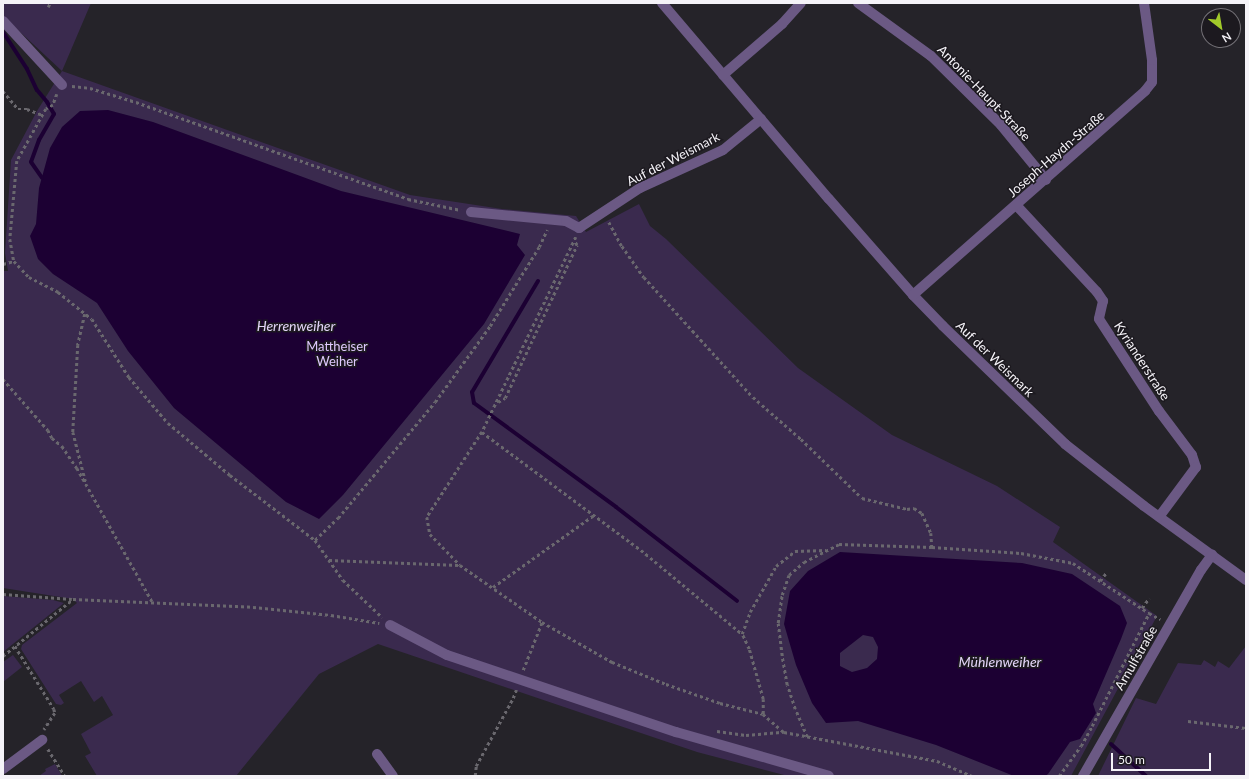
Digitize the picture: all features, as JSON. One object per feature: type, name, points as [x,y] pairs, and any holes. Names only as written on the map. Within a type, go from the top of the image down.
[{"type":"street","name":"Auf der Weismark","points":[[662,3],[913,295],[1065,444],[1159,517],[1246,580]]},
{"type":"street","points":[[724,75],[782,24],[801,3]]},
{"type":"street","name":"Antonie-Haupt-Straße","points":[[858,3],[931,56],[1001,125],[1046,180]]},
{"type":"street","name":"Joseph-Haydn-Straße","points":[[913,295],[1126,110],[1152,82],[1152,60],[1144,3]]},
{"type":"street","points":[[3,21],[62,85]]},
{"type":"street","name":"Auf der Weismark","points":[[552,221],[566,221],[579,228],[640,188],[723,150],[761,119]]},
{"type":"street","name":"Kyrianderstraße","points":[[1017,206],[1097,292],[1103,301],[1098,319],[1159,411],[1192,455],[1196,467],[1159,517]]},
{"type":"street","points":[[471,212],[552,221]]},
{"type":"street","name":"Arnulfstraße","points":[[1083,776],[1201,570],[1212,555]]},
{"type":"street","points":[[390,625],[447,655],[676,732],[829,776]]},
{"type":"street","points":[[3,769],[42,740]]},
{"type":"street","points":[[377,754],[393,776]]},
{"type":"path","points":[[48,8],[50,3]]},
{"type":"path","points":[[62,85],[90,88],[136,102],[408,199],[471,212]]},
{"type":"path","points":[[3,92],[18,109],[27,109],[43,115]]},
{"type":"path","points":[[53,105],[46,109],[17,161],[10,239],[14,261],[29,277],[58,292],[92,319],[129,377],[168,423],[230,475],[315,540],[343,580],[390,625]]},
{"type":"path","points":[[604,213],[622,246],[644,277],[753,397],[801,439],[862,498],[907,509],[914,508],[922,513],[931,533],[932,547]]},
{"type":"path","points":[[315,540],[338,518],[435,402],[490,326],[539,247],[552,221]]},
{"type":"path","points":[[498,402],[505,398],[548,308],[577,245],[574,241],[498,402],[482,432],[427,517],[430,534],[460,565],[542,622],[612,662],[720,703],[763,714],[784,732]]},
{"type":"path","points":[[3,264],[14,261]]},
{"type":"path","points":[[85,314],[78,345],[73,432],[86,484]]},
{"type":"path","points":[[3,379],[48,430],[52,438],[62,446],[86,484],[153,603]]},
{"type":"path","points":[[482,432],[641,550],[742,634],[749,649],[763,699],[763,714]]},
{"type":"path","points":[[493,587],[594,515]]},
{"type":"path","points":[[807,737],[787,685],[778,623],[782,595],[789,575],[804,562],[839,544],[932,547],[1021,553],[1066,561],[1073,563],[1149,613],[1171,624]]},
{"type":"path","points":[[742,634],[753,606],[776,566],[795,551],[826,550]]},
{"type":"path","points":[[329,560],[460,565]]},
{"type":"path","points":[[1100,581],[1106,573]]},
{"type":"path","points":[[3,594],[73,599],[253,607],[331,615],[390,625]]},
{"type":"path","points":[[1142,608],[1149,598]]},
{"type":"path","points":[[3,656],[73,599]]},
{"type":"path","points":[[1059,776],[1088,733],[1149,613]]},
{"type":"path","points":[[475,776],[476,766],[514,698],[519,679],[542,622]]},
{"type":"path","points":[[15,646],[54,709],[55,713],[46,726],[42,740],[65,776]]},
{"type":"path","points":[[1188,721],[1246,728]]},
{"type":"path","points":[[716,730],[746,735],[784,732],[937,760],[972,776]]},
{"type":"green space","points":[[3,3],[91,3],[62,71],[3,16]]},
{"type":"green space","name":"Mattheiser Weiher","points":[[62,71],[410,195],[502,209],[576,216],[586,232],[639,204],[650,226],[666,239],[798,368],[892,435],[997,486],[1060,527],[1053,542],[1157,616],[1071,776],[788,776],[697,752],[378,644],[319,674],[236,776],[97,776],[85,756],[91,753],[81,734],[113,715],[102,696],[94,702],[81,681],[59,695],[64,703],[61,705],[56,704],[21,649],[22,645],[77,603],[73,599],[3,588],[3,271],[8,271],[5,253],[11,160],[37,111]]},
{"type":"green space","points":[[3,596],[53,600],[64,603],[3,652]]},
{"type":"green space","points":[[1246,646],[1246,776],[1098,776],[1136,698],[1156,704],[1178,663],[1201,665],[1204,660],[1215,667],[1218,661],[1229,668]]},
{"type":"green space","points":[[13,655],[22,667],[3,682],[3,662]]},
{"type":"green space","points":[[55,764],[62,776],[39,776],[46,771],[45,769]]},
{"type":"water","name":"Herrenweiher","points":[[108,110],[153,122],[341,191],[520,234],[517,245],[525,255],[484,324],[343,495],[319,519],[286,502],[174,408],[128,351],[97,303],[53,274],[38,259],[30,236],[36,224],[39,188],[50,148],[62,127],[80,111]]},
{"type":"water","name":"Mühlenweiher","points":[[840,552],[1022,563],[1072,574],[1120,606],[1127,623],[1093,704],[1096,713],[1080,739],[1070,742],[1048,774],[1045,776],[1014,776],[936,745],[858,721],[826,723],[812,703],[796,665],[784,624],[790,591],[808,571]],"holes":[[[863,635],[873,637],[878,647],[877,659],[867,668],[852,672],[840,666],[840,653]]]},
{"type":"waterway","points":[[3,32],[27,69],[37,90],[47,102],[54,114],[39,140],[31,162],[42,178]]},
{"type":"waterway","points":[[538,281],[472,392],[474,403],[616,507],[737,601]]},
{"type":"waterway","points":[[1111,744],[1146,776]]}]
